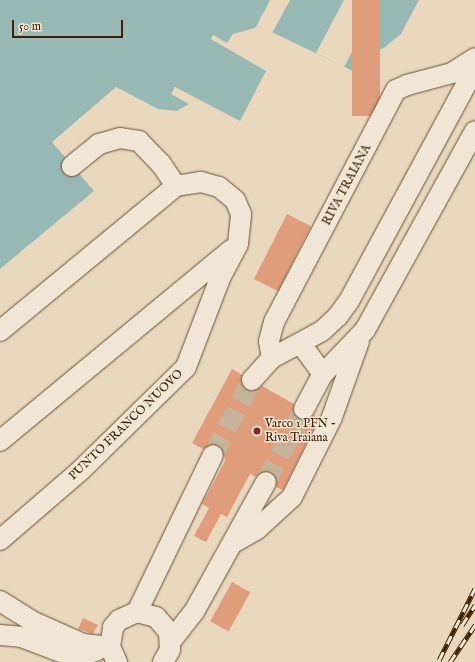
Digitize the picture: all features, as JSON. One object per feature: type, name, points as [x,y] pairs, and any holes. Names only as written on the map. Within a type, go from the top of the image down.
[{"type":"street","name":"RIVA TRAIANA","points":[[272,358],[269,341],[274,322],[396,90],[407,85],[452,73],[475,58]]},
{"type":"street","points":[[252,380],[272,358],[301,344],[322,331],[338,316],[349,300],[475,68]]},
{"type":"street","points":[[233,543],[278,512],[292,497],[332,417],[353,354],[364,330],[475,130]]},
{"type":"street","points":[[0,331],[176,186],[162,164],[140,141],[120,138],[99,144],[72,166]]},
{"type":"street","name":"PUNTO FRANCO NUOVO","points":[[0,540],[81,470],[186,367],[221,276],[238,244],[241,214],[235,200],[219,187],[200,182],[176,186]]},
{"type":"street","points":[[0,441],[238,244]]},
{"type":"street","points":[[304,409],[324,374],[364,330]]},
{"type":"street","points":[[301,344],[324,374]]},
{"type":"street","points":[[137,612],[213,455]]},
{"type":"street","points":[[163,662],[170,642],[195,610],[266,482]]},
{"type":"street","points":[[0,601],[34,622],[83,644],[113,654]]},
{"type":"street","points":[[113,654],[110,637],[116,624],[128,614],[137,612],[147,613],[160,620],[169,632],[170,642]]},
{"type":"street","points":[[0,635],[21,636],[66,654],[82,656],[113,654]]},
{"type":"water","points":[[0,0],[419,0],[401,34],[385,47],[370,54],[357,73],[257,25],[255,28],[233,34],[227,43],[213,35],[211,39],[266,71],[240,121],[175,87],[171,94],[189,104],[177,111],[158,109],[116,87],[52,142],[94,191],[0,269]]},
{"type":"pier","points":[[270,0],[290,0],[272,33],[257,25]]},
{"type":"pier","points":[[344,0],[380,0],[344,67],[316,53]]},
{"type":"building","points":[[352,0],[380,0],[380,116],[352,116]]},
{"type":"building","points":[[287,214],[311,226],[278,291],[254,279]]},
{"type":"building","name":"Varco 1 PFN - Riva Traiana","points":[[232,369],[242,375],[241,383],[245,389],[255,391],[262,386],[294,404],[293,410],[298,419],[305,420],[314,415],[319,418],[283,490],[276,487],[276,476],[271,472],[260,472],[256,477],[250,474],[227,517],[221,514],[206,542],[194,536],[209,508],[202,504],[225,461],[223,449],[218,445],[212,444],[203,449],[192,443]]},
{"type":"building","points":[[232,582],[250,592],[229,632],[210,621]]},
{"type":"building","points":[[83,618],[98,625],[93,634],[78,629]]},
{"type":"tunnel","points":[[213,455],[252,380]]},
{"type":"tunnel","points":[[266,482],[304,409]]},
{"type":"railway","points":[[439,660],[475,588]]},
{"type":"railway","points":[[462,625],[475,605]]},
{"type":"railway","points":[[450,662],[475,625]]},
{"type":"place","name":"Varco 1 PFN - Riva Traiana","points":[[257,431]]}]
